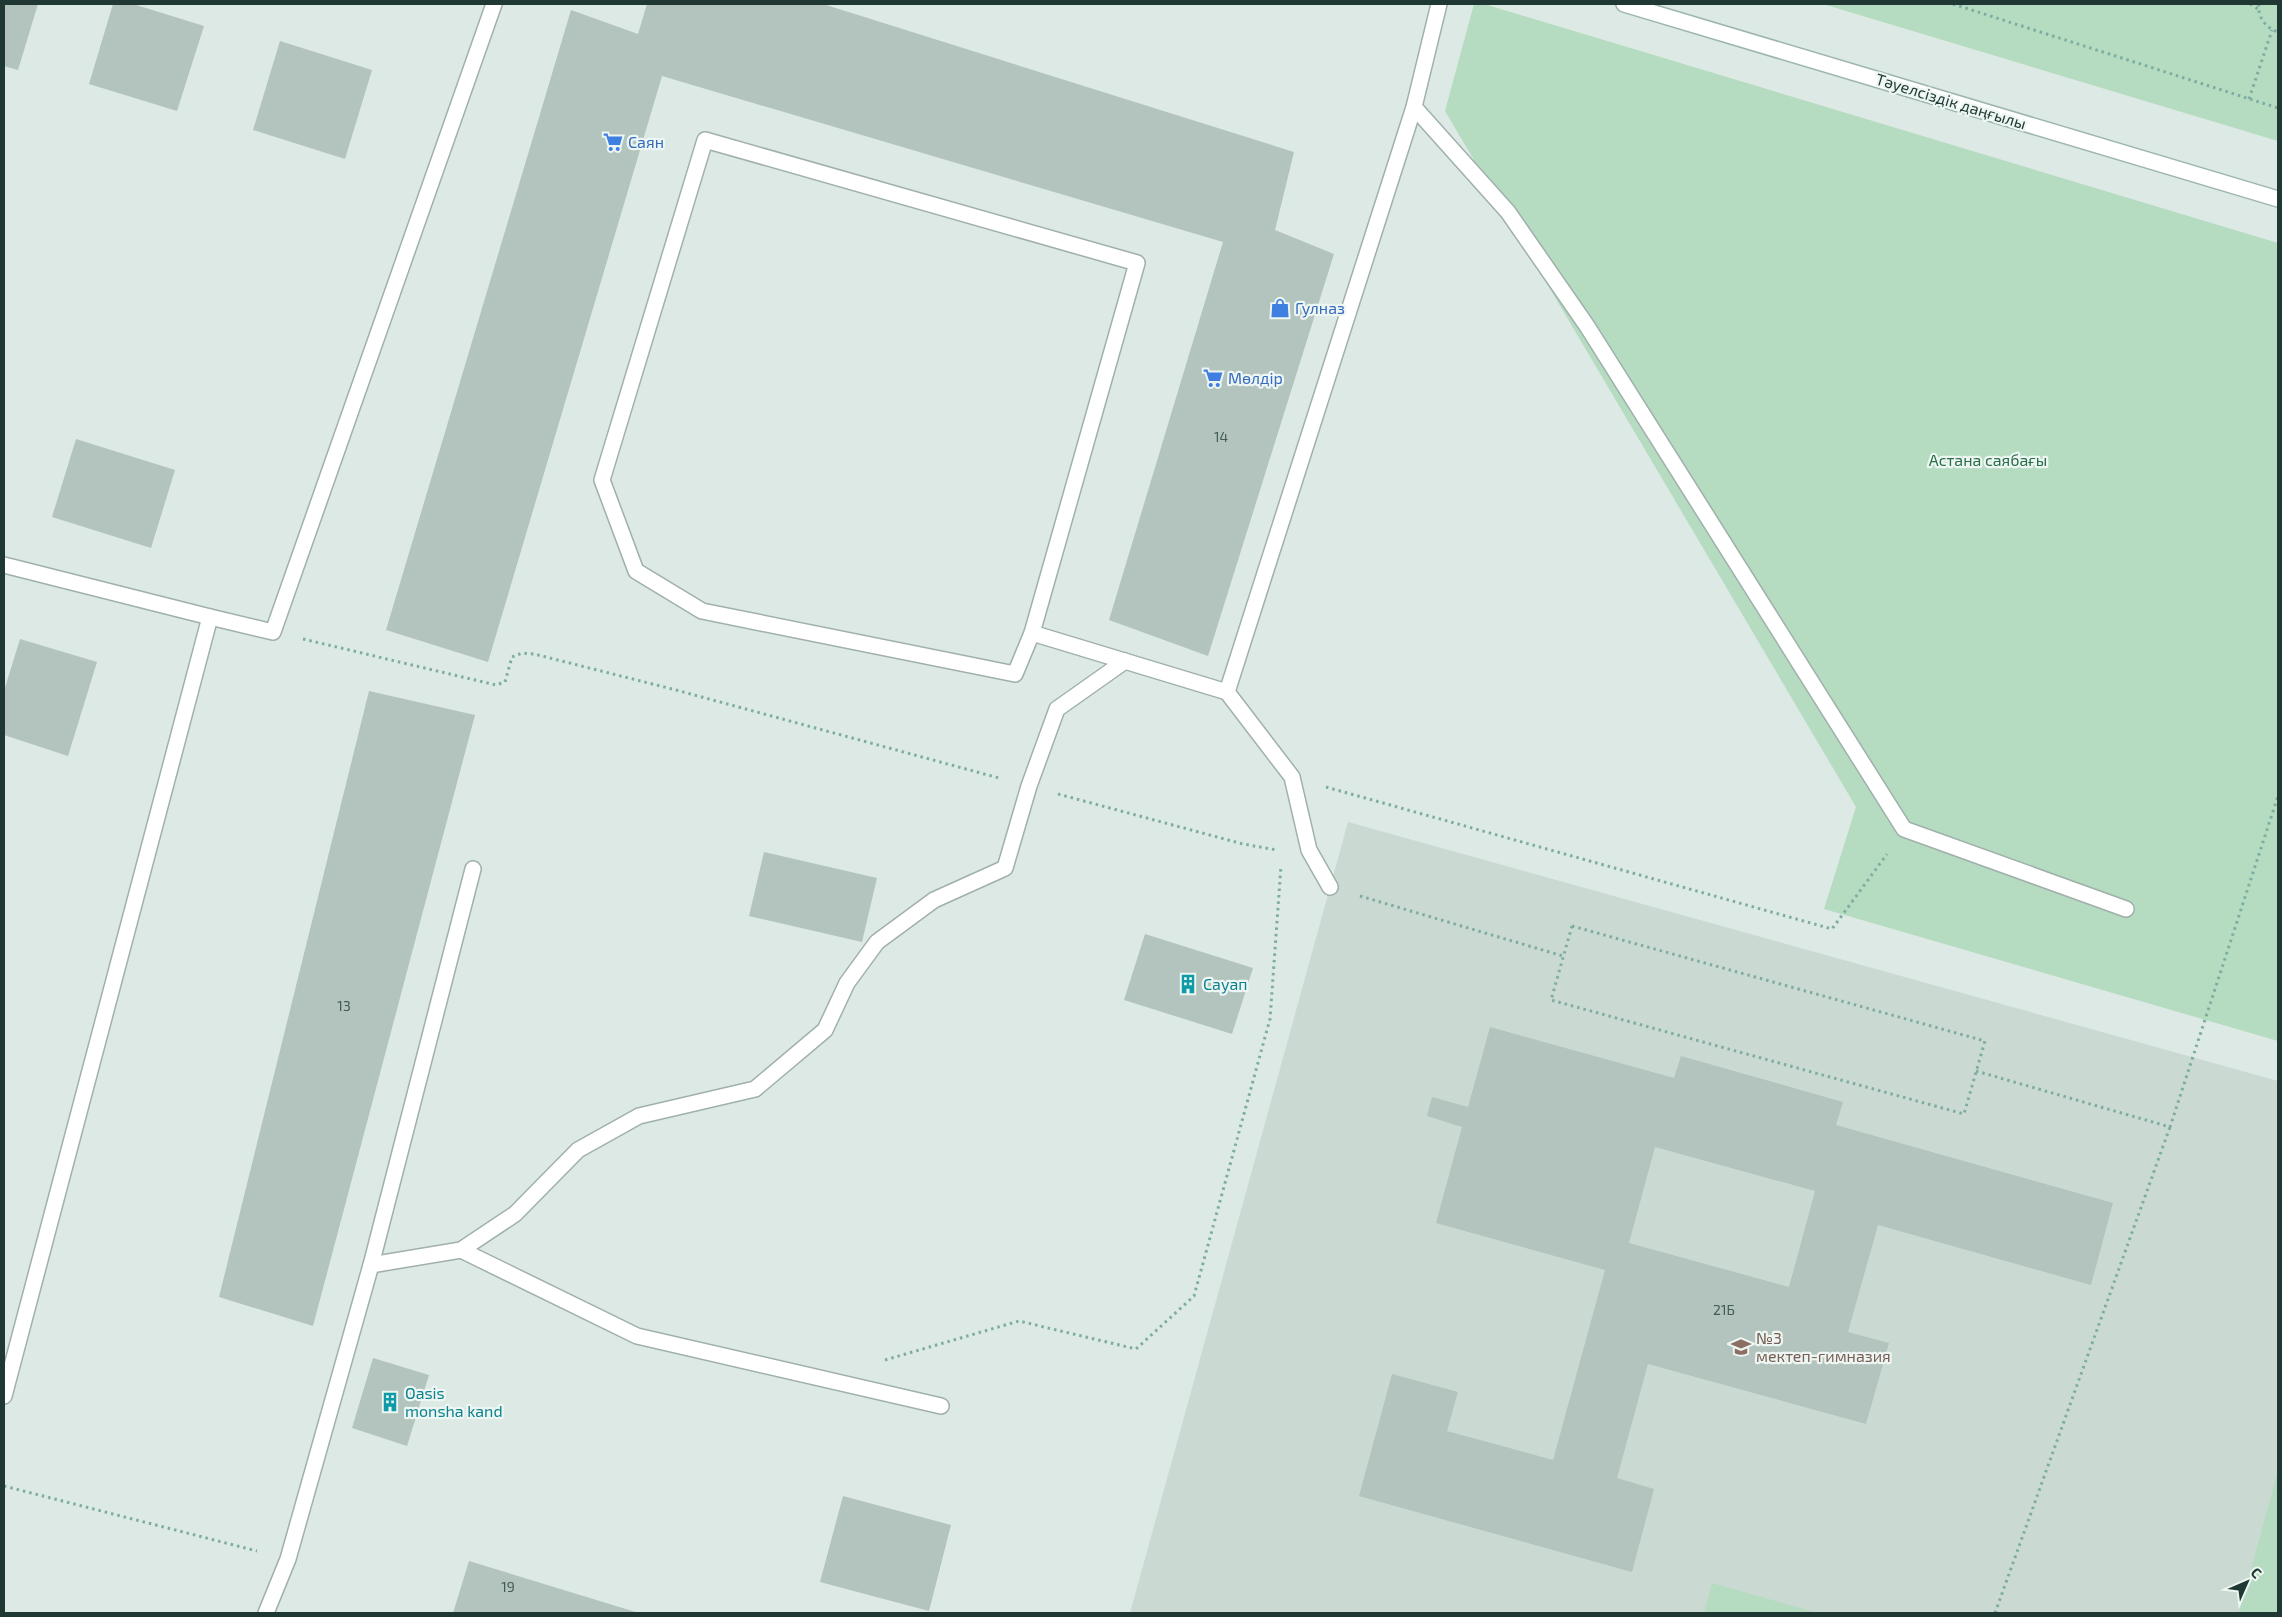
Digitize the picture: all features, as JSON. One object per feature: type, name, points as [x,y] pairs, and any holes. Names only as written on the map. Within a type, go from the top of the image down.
[{"type":"street","points":[[4,565],[273,632],[494,4]]},
{"type":"street","points":[[1227,692],[1414,107],[1439,4]]},
{"type":"street","name":"Тәуелсіздік даңғылы","points":[[1624,4],[2278,198]]},
{"type":"street","points":[[1414,107],[1508,212],[1587,326],[1904,829],[2126,909]]},
{"type":"street","points":[[705,140],[1137,263],[1032,633],[1015,674],[702,611],[636,572],[602,480],[705,140]]},
{"type":"street","points":[[4,1396],[210,617]]},
{"type":"street","points":[[1032,633],[1227,692],[1292,777],[1309,850],[1330,887]]},
{"type":"street","points":[[371,1265],[461,1250],[515,1214],[578,1150],[639,1116],[754,1089],[825,1030],[847,983],[878,942],[934,900],[1004,868],[1029,786],[1057,709],[1124,661]]},
{"type":"street","points":[[266,1613],[288,1559],[371,1265],[473,869]]},
{"type":"street","points":[[461,1250],[637,1336],[940,1406]]},
{"type":"path","points":[[1953,4],[2278,108]]},
{"type":"path","points":[[2250,4],[2258,9]]},
{"type":"path","points":[[2259,4],[2258,9],[2262,22],[2278,32]]},
{"type":"path","points":[[2249,99],[2272,30]]},
{"type":"path","points":[[273,632],[496,685],[505,682],[512,657],[522,653],[534,654],[676,690],[1243,844],[1282,850],[1309,850]]},
{"type":"path","points":[[1292,777],[1832,929],[1904,829]]},
{"type":"path","points":[[1996,1613],[2170,1126],[2278,796]]},
{"type":"path","points":[[883,1360],[1019,1321],[1136,1349],[1194,1296],[1270,1019],[1282,850]]},
{"type":"path","points":[[1330,887],[1563,956]]},
{"type":"path","points":[[1572,926],[1984,1041],[1976,1071],[1964,1114],[1551,1000],[1572,926]]},
{"type":"path","points":[[1976,1071],[2170,1126]]},
{"type":"path","points":[[4,1486],[288,1559]]},
{"type":"shaded area","name":"№3 мектеп-гимназия","points":[[1348,822],[2278,1081],[2278,1613],[1130,1613]]},
{"type":"green space","name":"Астана саябағы","points":[[1474,4],[1484,4],[2278,243],[2278,1041],[1824,909],[1856,807],[1445,111]]},
{"type":"green space","points":[[1823,4],[2278,4],[2278,141]]},
{"type":"green space","points":[[2278,1471],[2278,1613],[2239,1613]]},
{"type":"green space","points":[[1712,1583],[1818,1613],[1704,1613]]},
{"type":"building","points":[[4,4],[38,4],[18,70],[4,66]]},
{"type":"building","points":[[113,4],[133,4],[204,26],[177,111],[89,84]]},
{"type":"building","points":[[647,4],[823,4],[1294,152],[1275,230],[1334,254],[1208,656],[1109,620],[1223,242],[662,76],[488,662],[386,630],[571,10],[638,34]]},
{"type":"building","points":[[280,41],[372,70],[345,159],[253,130]]},
{"type":"building","points":[[76,439],[175,470],[151,548],[52,517]]},
{"type":"building","points":[[20,639],[97,662],[68,756],[4,735],[4,691]]},
{"type":"building","points":[[369,691],[475,715],[313,1326],[219,1297]]},
{"type":"building","points":[[764,852],[877,878],[862,942],[749,916]]},
{"type":"building","name":"Сауап","points":[[1145,934],[1253,968],[1232,1034],[1124,1000]]},
{"type":"building","points":[[1490,1027],[1674,1078],[1681,1056],[1843,1102],[1836,1125],[2113,1203],[2091,1285],[1878,1225],[1848,1332],[1889,1343],[1866,1424],[1648,1364],[1617,1478],[1654,1489],[1632,1572],[1359,1496],[1392,1374],[1458,1392],[1447,1431],[1553,1460],[1605,1270],[1436,1223],[1462,1127],[1427,1116],[1432,1097],[1468,1107]],"holes":[[[1655,1147],[1815,1191],[1789,1287],[1629,1243]]]},
{"type":"building","name":"Oasis monsha kand","points":[[373,1358],[429,1375],[407,1446],[352,1428]]},
{"type":"building","points":[[843,1496],[951,1525],[929,1611],[820,1582]]},
{"type":"building","points":[[469,1561],[639,1613],[453,1613]]},
{"type":"place","name":"Саян","points":[[613,142]]},
{"type":"place","name":"Гулназ","points":[[1280,308]]},
{"type":"place","name":"Мөлдір","points":[[1213,378]]},
{"type":"place","name":"Сауап","points":[[1188,984]]},
{"type":"place","name":"№3 мектеп-гимназия","points":[[1741,1347]]},
{"type":"place","name":"Oasis monsha kand","points":[[390,1402]]}]
